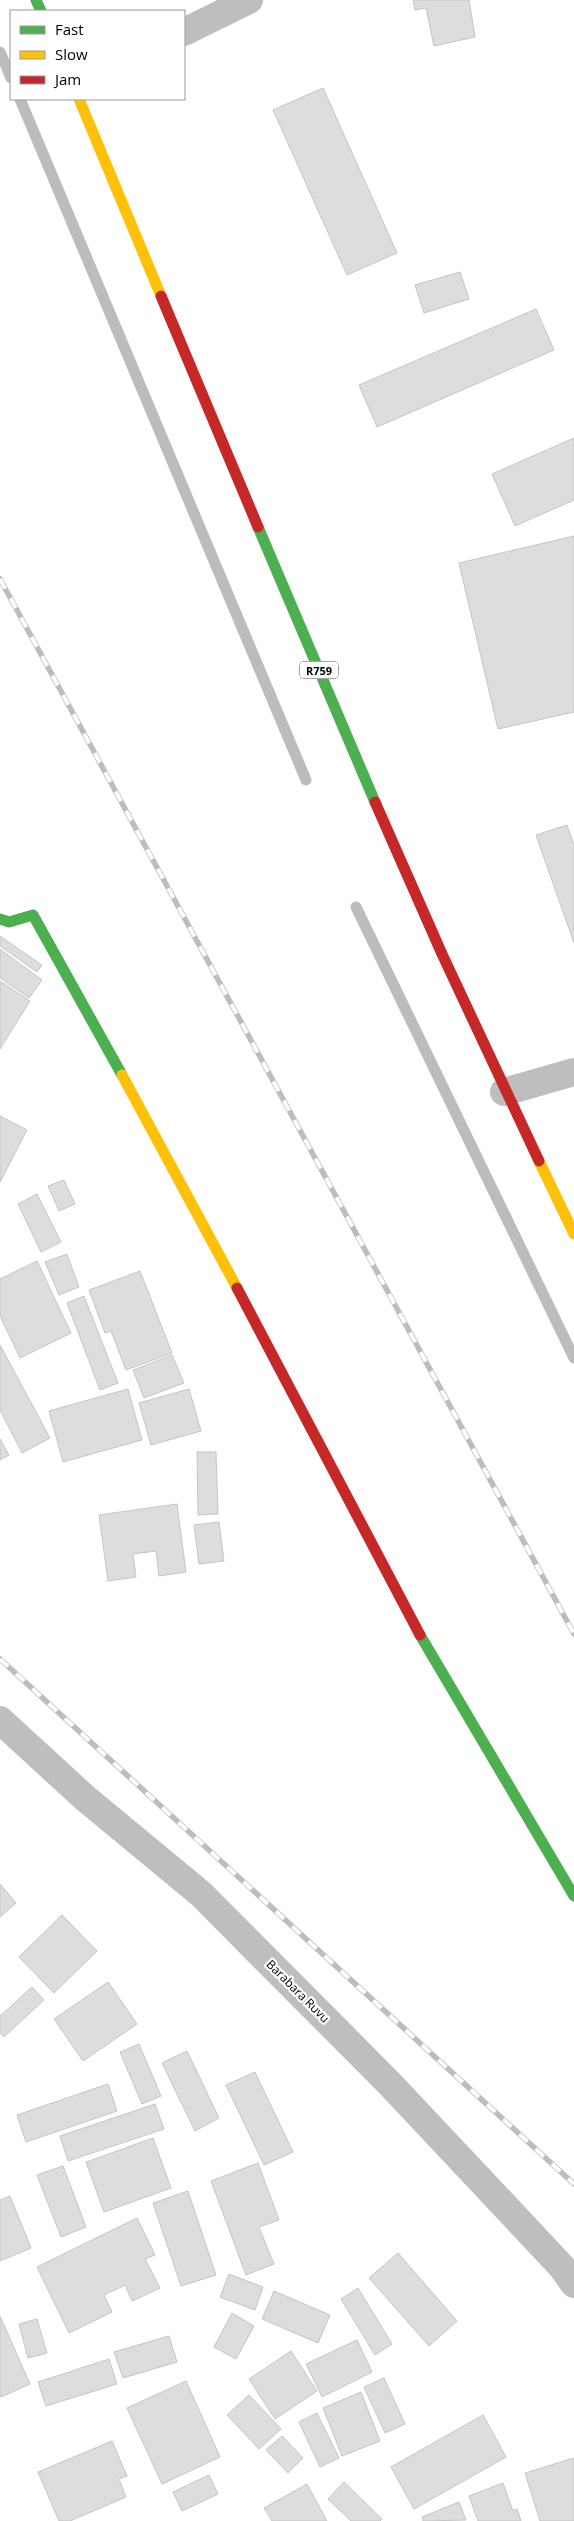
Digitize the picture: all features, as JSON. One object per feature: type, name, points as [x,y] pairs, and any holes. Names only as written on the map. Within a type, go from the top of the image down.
[{"type":"main road","name":"R759","points":[[79,100],[387,834],[504,1092],[574,1234]]},
{"type":"main road","points":[[0,919],[9,922],[33,916],[191,1200],[417,1630],[574,1896]]},
{"type":"street","points":[[185,32],[249,0]]},
{"type":"street","points":[[504,1092],[574,1072]]},
{"type":"street","name":"Barabara Ruvu","points":[[0,1720],[85,1798],[201,1894],[390,2084],[562,2267],[574,2284]]},
{"type":"building","points":[[413,0],[469,0],[475,37],[434,46],[426,8],[415,10]]},
{"type":"building","points":[[323,88],[397,253],[347,275],[273,110]]},
{"type":"building","points":[[460,272],[469,299],[424,313],[415,285]]},
{"type":"building","points":[[536,309],[554,350],[377,427],[359,385]]},
{"type":"building","points":[[574,438],[574,500],[515,526],[492,474]]},
{"type":"building","points":[[574,536],[574,712],[498,729],[459,563]]},
{"type":"building","points":[[567,825],[574,845],[574,943],[536,835]]},
{"type":"building","points":[[0,936],[42,965],[37,972],[0,946]]},
{"type":"building","points":[[0,949],[42,980],[29,998],[0,978]]},
{"type":"building","points":[[0,981],[30,1001],[0,1049]]},
{"type":"building","points":[[0,1116],[27,1130],[0,1182]]},
{"type":"building","points":[[64,1180],[75,1204],[59,1211],[48,1186]]},
{"type":"building","points":[[37,1194],[61,1242],[41,1252],[18,1204]]},
{"type":"building","points":[[67,1254],[79,1287],[59,1295],[45,1262]]},
{"type":"building","points":[[37,1261],[71,1333],[20,1358],[0,1316],[0,1279]]},
{"type":"building","points":[[140,1271],[172,1353],[126,1370],[111,1331],[105,1333],[89,1290]]},
{"type":"building","points":[[84,1296],[118,1383],[100,1390],[67,1303]]},
{"type":"building","points":[[0,1345],[50,1438],[22,1453],[0,1410]]},
{"type":"building","points":[[172,1355],[184,1383],[144,1398],[133,1370]]},
{"type":"building","points":[[128,1389],[142,1440],[63,1462],[49,1411]]},
{"type":"building","points":[[189,1389],[201,1431],[151,1445],[139,1403]]},
{"type":"building","points":[[0,1439],[9,1455],[0,1460]]},
{"type":"building","points":[[197,1452],[216,1452],[218,1514],[198,1515]]},
{"type":"building","points":[[177,1504],[186,1572],[159,1576],[156,1551],[133,1554],[136,1577],[108,1581],[99,1515]]},
{"type":"building","points":[[219,1522],[224,1561],[199,1564],[194,1525]]},
{"type":"building","points":[[0,1884],[16,1903],[0,1917]]},
{"type":"building","points":[[62,1915],[97,1951],[54,1993],[19,1957]]},
{"type":"building","points":[[108,1982],[137,2024],[83,2061],[54,2019]]},
{"type":"building","points":[[32,1987],[44,2000],[4,2037],[0,2033],[0,2016]]},
{"type":"building","points":[[139,2044],[161,2096],[142,2104],[120,2052]]},
{"type":"building","points":[[187,2051],[219,2118],[195,2131],[162,2063]]},
{"type":"building","points":[[255,2072],[293,2152],[264,2165],[226,2085]]},
{"type":"building","points":[[108,2084],[117,2111],[26,2142],[17,2115]]},
{"type":"building","points":[[155,2104],[164,2129],[68,2161],[60,2136]]},
{"type":"building","points":[[153,2138],[171,2188],[104,2212],[86,2162]]},
{"type":"building","points":[[258,2163],[279,2220],[259,2227],[274,2264],[246,2275],[211,2181]]},
{"type":"building","points":[[63,2166],[86,2227],[61,2237],[37,2175]]},
{"type":"building","points":[[188,2191],[216,2275],[181,2286],[153,2203]]},
{"type":"building","points":[[10,2196],[31,2248],[0,2261],[0,2200]]},
{"type":"building","points":[[137,2218],[155,2255],[145,2259],[160,2288],[132,2301],[125,2285],[104,2295],[112,2312],[69,2333],[37,2267]]},
{"type":"building","points":[[398,2253],[457,2321],[429,2346],[369,2278]]},
{"type":"building","points":[[229,2274],[263,2287],[255,2310],[220,2297]]},
{"type":"building","points":[[358,2288],[392,2344],[375,2355],[341,2299]]},
{"type":"building","points":[[274,2291],[330,2315],[318,2343],[262,2319]]},
{"type":"building","points":[[232,2313],[254,2326],[236,2359],[214,2347]]},
{"type":"building","points":[[0,2316],[30,2384],[1,2397],[0,2394]]},
{"type":"building","points":[[37,2319],[47,2353],[28,2358],[19,2324]]},
{"type":"building","points":[[169,2336],[177,2362],[123,2378],[114,2352]]},
{"type":"building","points":[[357,2340],[372,2372],[322,2397],[306,2364]]},
{"type":"building","points":[[291,2351],[317,2391],[275,2419],[249,2379]]},
{"type":"building","points":[[109,2359],[117,2384],[46,2406],[38,2382]]},
{"type":"building","points":[[384,2378],[405,2424],[385,2433],[364,2387]]},
{"type":"building","points":[[186,2381],[220,2457],[162,2484],[127,2408]]},
{"type":"building","points":[[361,2392],[380,2441],[342,2456],[323,2408]]},
{"type":"building","points":[[249,2395],[281,2429],[259,2449],[227,2415]]},
{"type":"building","points":[[317,2413],[339,2458],[320,2467],[299,2422]]},
{"type":"building","points":[[483,2415],[506,2457],[414,2509],[391,2467]]},
{"type":"building","points":[[282,2436],[303,2458],[288,2473],[266,2450]]},
{"type":"building","points":[[112,2441],[127,2476],[119,2479],[126,2497],[70,2521],[59,2521],[38,2472]]},
{"type":"building","points":[[574,2458],[574,2521],[540,2521],[525,2473]]},
{"type":"building","points":[[209,2475],[218,2494],[182,2511],[173,2492]]},
{"type":"building","points":[[344,2482],[382,2519],[380,2521],[351,2521],[328,2499]]},
{"type":"building","points":[[503,2483],[513,2511],[517,2509],[521,2521],[478,2521],[469,2496]]},
{"type":"building","points":[[307,2484],[327,2521],[272,2521],[264,2508]]},
{"type":"building","points":[[459,2502],[466,2520],[423,2521],[422,2517]]},
{"type":"waterway","points":[[0,52],[10,76]]},
{"type":"waterway","points":[[20,100],[306,780]]},
{"type":"waterway","points":[[356,907],[574,1358]]},
{"type":"railway","points":[[0,579],[574,1634]]},
{"type":"railway","points":[[0,1659],[574,2184]]},
{"type":"traffic: fast","points":[[36,0],[41,10]]},
{"type":"traffic: fast","points":[[258,527],[375,802]]},
{"type":"traffic: fast","points":[[0,919],[9,922],[33,915],[122,1075]]},
{"type":"traffic: fast","points":[[420,1635],[574,1896]]},
{"type":"traffic: slow","points":[[79,100],[161,296]]},
{"type":"traffic: slow","points":[[122,1075],[237,1288]]},
{"type":"traffic: slow","points":[[539,1161],[574,1234]]},
{"type":"traffic: jam","points":[[161,296],[258,527]]},
{"type":"traffic: jam","points":[[375,802],[442,954],[539,1161]]},
{"type":"traffic: jam","points":[[237,1288],[420,1635]]}]
